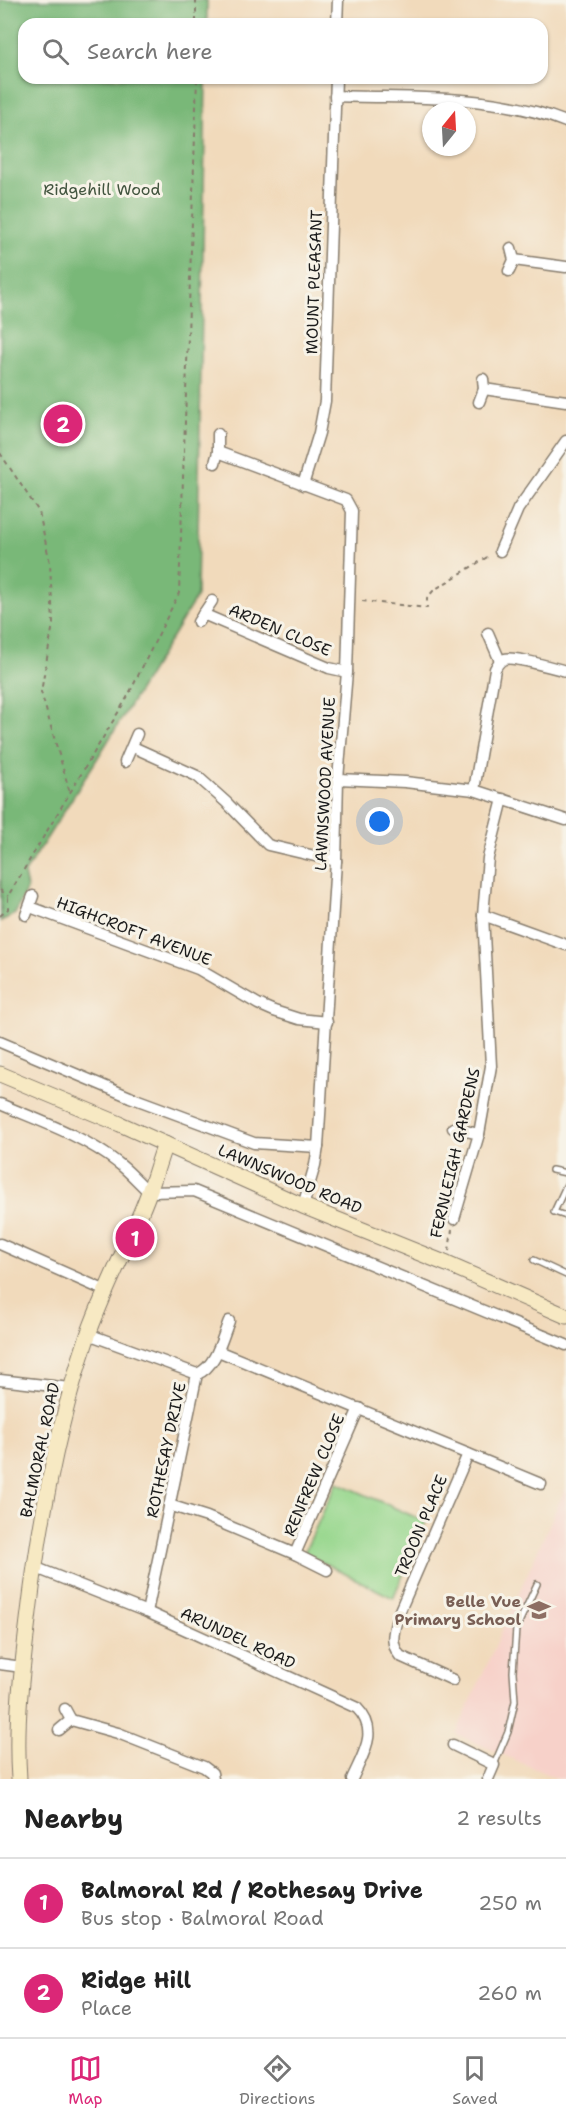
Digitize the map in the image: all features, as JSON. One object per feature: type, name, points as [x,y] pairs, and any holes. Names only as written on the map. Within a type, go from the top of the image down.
[{"type":"street","points":[[337,18],[338,0]]},
{"type":"street","name":"MOUNT PLEASANT","points":[[303,485],[319,433],[325,401],[336,84]]},
{"type":"street","points":[[335,96],[474,101],[531,111],[566,122]]},
{"type":"street","points":[[509,271],[514,260],[512,248]]},
{"type":"street","points":[[514,260],[566,267]]},
{"type":"street","points":[[479,402],[484,384],[566,401]]},
{"type":"street","name":"LAWNSWOOD AVENUE","points":[[218,434],[217,458],[346,500],[352,511],[350,600],[338,779],[327,1022],[318,1147],[303,1206]]},
{"type":"street","points":[[500,551],[518,509],[566,441]]},
{"type":"street","name":"ARDEN CLOSE","points":[[212,601],[201,618],[329,668],[346,672]]},
{"type":"street","points":[[488,633],[500,661]]},
{"type":"street","points":[[474,790],[495,669],[500,661],[506,658],[516,659],[566,671]]},
{"type":"street","points":[[125,762],[137,734]]},
{"type":"street","points":[[133,747],[197,776],[268,845],[336,861]]},
{"type":"street","points":[[338,779],[405,782],[474,790],[566,820]]},
{"type":"street","name":"FERNLEIGH GARDENS","points":[[454,1219],[478,1134],[491,1066],[483,915],[488,858],[503,799]]},
{"type":"street","name":"HIGHCROFT AVENUE","points":[[30,906],[198,969],[274,1011],[300,1019],[327,1022]]},
{"type":"street","points":[[483,915],[566,945]]},
{"type":"street","points":[[0,1042],[130,1097],[255,1143],[318,1147]]},
{"type":"street","name":"LAWNSWOOD ROAD","points":[[0,1074],[303,1206],[565,1313]]},
{"type":"street","points":[[0,1104],[52,1125],[98,1149],[119,1163],[149,1192],[194,1191],[566,1345]]},
{"type":"street","points":[[453,1128],[478,1134]]},
{"type":"street","name":"BALMORAL ROAD","points":[[18,1779],[16,1744],[22,1667],[34,1567],[48,1488],[70,1388],[88,1334],[149,1192],[165,1144]]},
{"type":"street","points":[[0,1244],[106,1291]]},
{"type":"street","points":[[197,1374],[205,1371],[218,1351],[229,1321]]},
{"type":"street","name":"ROTHESAY DRIVE","points":[[88,1334],[197,1374],[147,1612]]},
{"type":"street","points":[[218,1351],[541,1484]]},
{"type":"street","points":[[0,1380],[70,1388]]},
{"type":"street","name":"RENFREW CLOSE","points":[[296,1554],[359,1408]]},
{"type":"street","name":"TROON PLACE","points":[[453,1680],[400,1656],[394,1648],[392,1636],[398,1615],[468,1454]]},
{"type":"street","name":"RENFREW CLOSE","points":[[169,1505],[207,1517],[296,1554],[327,1570]]},
{"type":"street","name":"ARUNDEL ROAD","points":[[34,1567],[147,1612],[357,1708],[364,1715],[369,1726],[369,1738],[352,1779]]},
{"type":"street","points":[[0,1664],[22,1667]]},
{"type":"street","points":[[65,1709],[71,1720],[118,1733],[204,1767],[212,1773],[213,1779]]},
{"type":"street","points":[[59,1730],[71,1720]]},
{"type":"street","points":[[453,1745],[494,1765],[488,1779]]},
{"type":"lane","points":[[552,1170],[566,1173]]},
{"type":"lane","points":[[566,1186],[554,1212],[566,1216]]},
{"type":"lane","points":[[534,1260],[566,1275]]},
{"type":"lane","points":[[494,1765],[508,1732],[515,1701],[513,1671],[516,1629],[537,1584]]},
{"type":"path","points":[[195,0],[196,18]]},
{"type":"path","points":[[0,916],[8,909],[8,896],[128,696],[179,594],[196,84]]},
{"type":"path","points":[[0,453],[39,512],[50,563],[53,624],[41,692],[70,793]]},
{"type":"path","points":[[350,600],[427,608],[427,598],[434,590],[489,555],[500,551]]},
{"type":"path","points":[[0,890],[8,896]]},
{"type":"path","name":"FERNLEIGH GARDENS","points":[[447,1264],[454,1219]]},
{"type":"shaded area","name":"Belle Vue Primary School","points":[[566,1487],[566,1779],[558,1779],[456,1734]]},
{"type":"green space","name":"Ridgehill Wood","points":[[0,0],[207,0],[207,18],[18,18],[18,84],[206,84],[197,596],[24,874],[27,888],[15,914],[1,921]]},
{"type":"green space","points":[[337,1482],[426,1522],[393,1598],[304,1553]]},
{"type":"place","name":"Ridge Hill","points":[[63,424]]},
{"type":"place","name":"Balmoral Rd / Rothesay Drive","points":[[135,1238]]},
{"type":"place","name":"Belle Vue Primary School","points":[[539,1610]]}]
